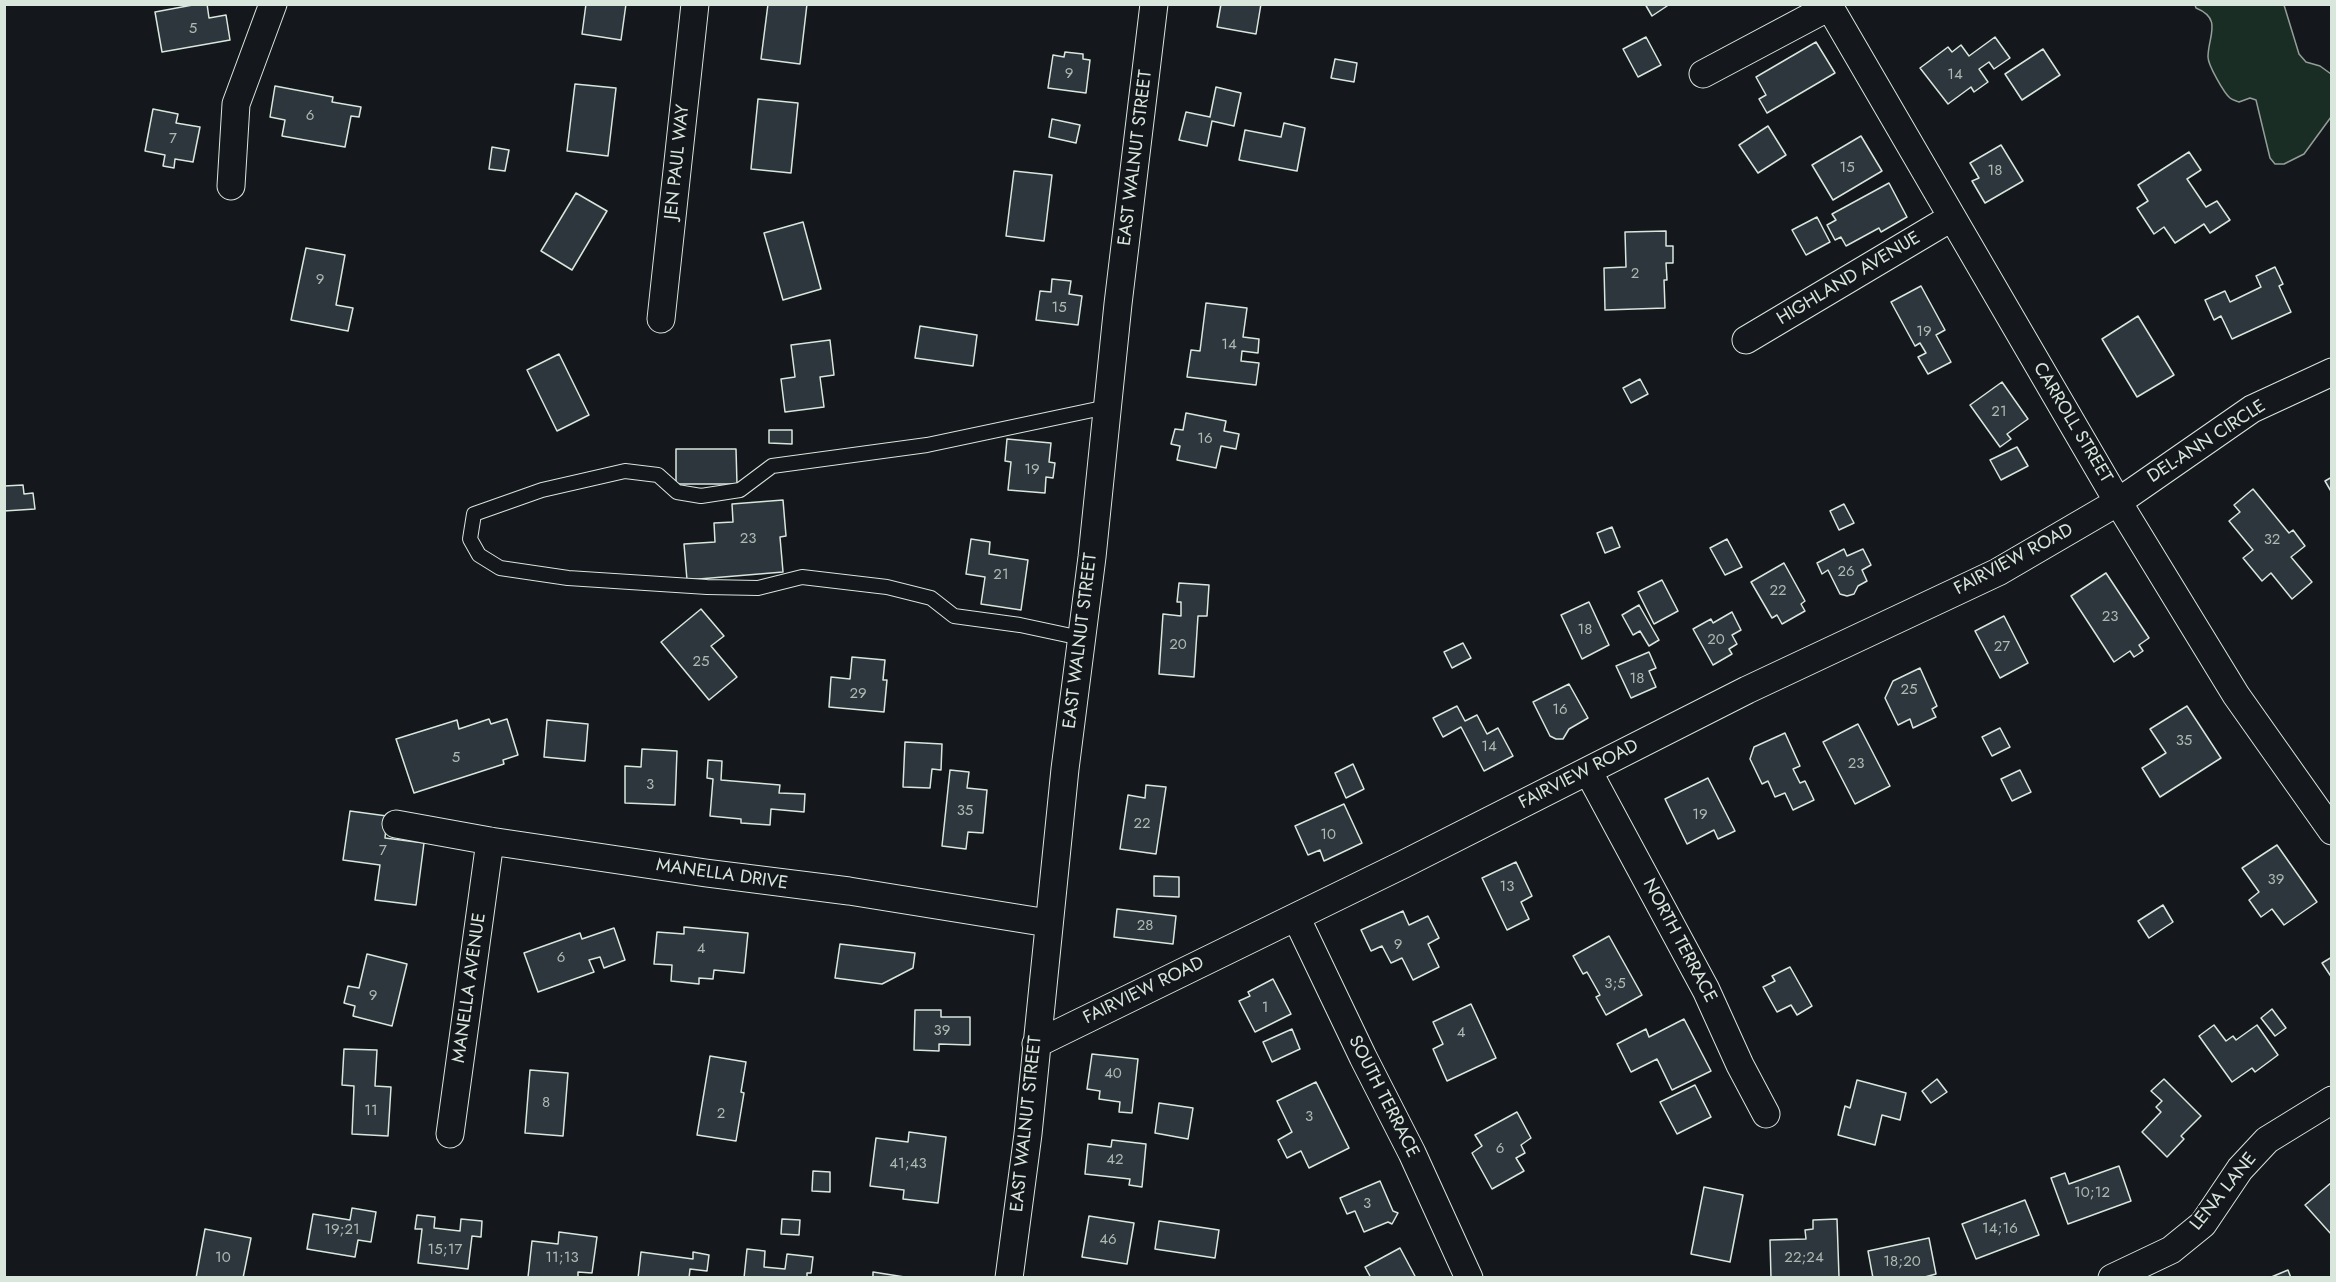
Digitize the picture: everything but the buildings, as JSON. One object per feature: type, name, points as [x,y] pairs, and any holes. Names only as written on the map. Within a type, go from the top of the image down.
[{"type":"street","points":[[231,186],[236,104],[273,4]]},
{"type":"street","name":"JEN PAUL WAY","points":[[661,319],[695,4]]},
{"type":"street","name":"EAST WALNUT STREET","points":[[1009,1278],[1028,1134],[1048,923],[1154,4]]},
{"type":"street","points":[[1703,74],[1829,6]]},
{"type":"street","name":"CARROLL STREET","points":[[1829,6],[2118,502],[2236,695],[2331,831]]},
{"type":"street","name":"HIGHLAND AVENUE","points":[[1746,340],[1951,218]]},
{"type":"street","name":"DEL-ANN CIRCLE","points":[[2118,502],[2252,409],[2331,372]]},
{"type":"street","name":"FAIRVIEW ROAD","points":[[1036,1044],[1296,917],[1747,690],[1998,572],[2118,502]]},
{"type":"street","name":"NORTH TERRACE","points":[[1588,771],[1706,990],[1740,1065],[1766,1114]]},
{"type":"street","name":"MANELLA DRIVE","points":[[396,824],[490,842],[849,891],[1048,923]]},
{"type":"street","name":"MANELLA AVENUE","points":[[450,1134],[490,842]]},
{"type":"street","name":"SOUTH TERRACE","points":[[1296,917],[1412,1153],[1469,1278]]},
{"type":"street","name":"LENA LANE","points":[[2112,1278],[2171,1250],[2203,1224],[2240,1169],[2266,1140],[2331,1100]]},
{"type":"lane","points":[[1081,638],[1020,625],[954,616],[931,598],[886,587],[802,578],[758,588],[707,587],[568,578],[501,568],[479,555],[470,539],[474,514],[542,490],[625,471],[658,475],[677,492],[701,496],[740,490],[772,466],[927,445],[1107,407]]},
{"type":"green space","points":[[2195,5],[2284,5],[2299,54],[2306,62],[2320,66],[2331,74],[2331,117],[2304,154],[2284,164],[2275,164],[2270,158],[2256,100],[2250,98],[2239,102],[2231,99],[2213,72],[2208,57],[2212,23],[2209,17]]}]
